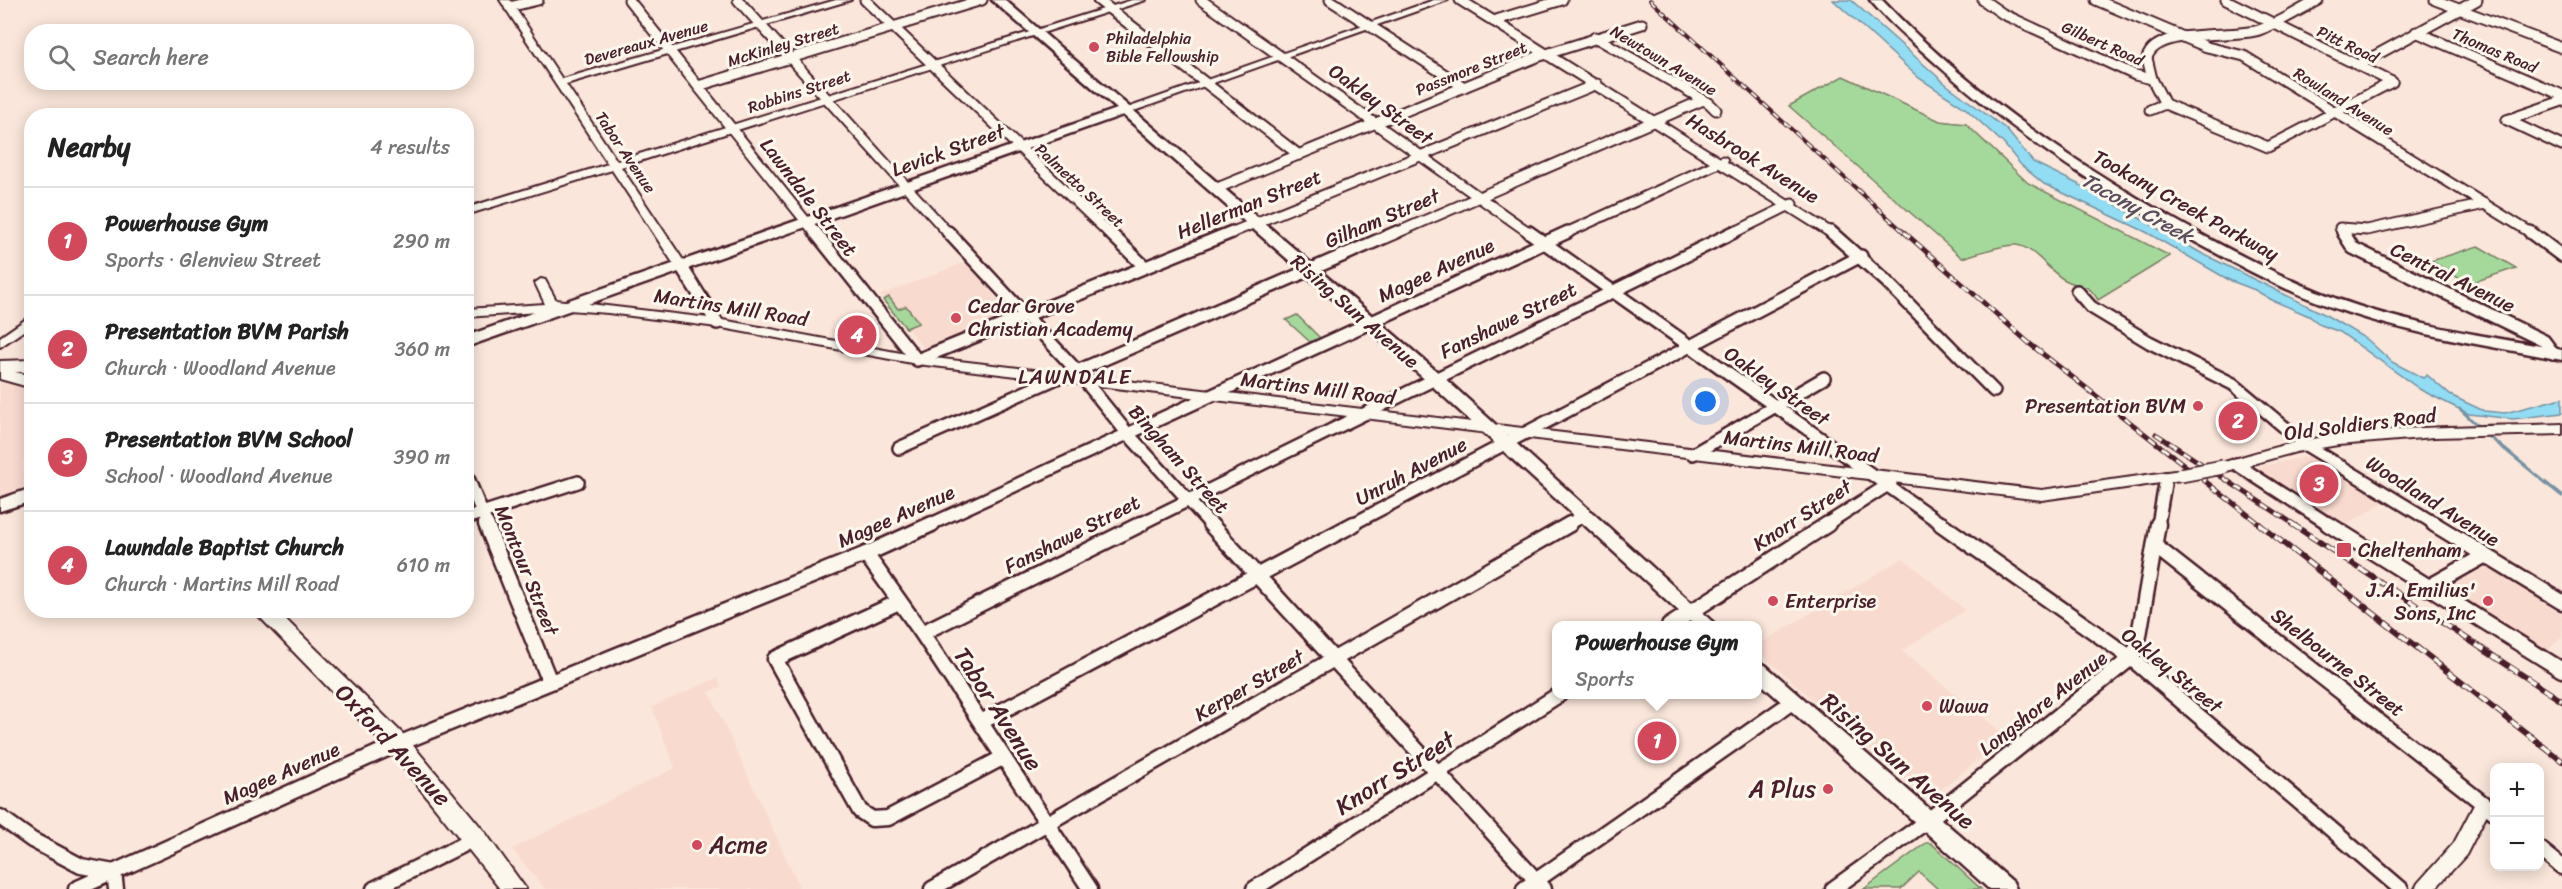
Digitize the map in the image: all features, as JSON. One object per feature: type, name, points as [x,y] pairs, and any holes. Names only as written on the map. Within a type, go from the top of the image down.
[{"type":"main road","name":"Rising Sun Avenue","points":[[998,0],[1435,380],[1703,621]]},
{"type":"main road","name":"Tookany Creek Parkway","points":[[1876,0],[1891,16],[2002,114],[2067,162],[2143,208],[2240,261],[2353,309],[2410,326],[2481,342],[2557,354]]},
{"type":"main road","name":"Levick Street","points":[[474,339],[1125,111]]},
{"type":"main road","points":[[0,358],[24,360]]},
{"type":"main road","points":[[0,366],[24,366]]},
{"type":"main road","points":[[0,373],[24,380]]},
{"type":"main road","points":[[0,505],[24,497]]},
{"type":"main road","name":"Oxford Avenue","points":[[271,618],[398,744],[476,837],[514,889]]},
{"type":"main road","name":"Rising Sun Avenue","points":[[1762,674],[2005,889]]},
{"type":"street","points":[[507,4],[538,0]]},
{"type":"street","name":"Lawndale Street","points":[[629,0],[917,360]]},
{"type":"street","name":"Bingham Street","points":[[738,0],[1023,316],[1077,371],[1128,434],[1259,574],[1438,772],[1535,886]]},
{"type":"street","name":"Devereaux Avenue","points":[[559,83],[846,0]]},
{"type":"street","name":"Palmetto Street","points":[[865,0],[1145,267]]},
{"type":"street","name":"McKinley Street","points":[[698,86],[982,0]]},
{"type":"street","points":[[1098,0],[1299,155]]},
{"type":"street","name":"Robbins Street","points":[[474,210],[1141,0]]},
{"type":"street","name":"Oakley Street","points":[[1201,0],[1872,476]]},
{"type":"street","points":[[1330,0],[1464,87]]},
{"type":"street","name":"Levick Street","points":[[1125,111],[1443,0]]},
{"type":"street","name":"Hasbrook Avenue","points":[[1460,0],[1723,161],[1824,226],[1861,256],[1994,391]]},
{"type":"street","points":[[1493,21],[1562,0]]},
{"type":"street","name":"Gilbert Road","points":[[1983,0],[2003,14],[2135,75],[2152,79],[2165,104]]},
{"type":"street","name":"Rowland Avenue","points":[[2096,0],[2182,36],[2244,56],[2331,112],[2485,204],[2546,243],[2562,256]]},
{"type":"street","name":"Pitt Road","points":[[2226,0],[2392,82],[2331,112]]},
{"type":"street","points":[[2152,79],[2147,62],[2148,53],[2154,46],[2182,36],[2252,32],[2318,0]]},
{"type":"street","points":[[2435,0],[2562,48]]},
{"type":"street","points":[[2358,65],[2477,0]]},
{"type":"street","name":"Tabor Avenue","points":[[507,4],[717,323]]},
{"type":"street","name":"Passmore Street","points":[[1215,189],[1548,54],[1595,37],[1642,24]]},
{"type":"street","name":"Thomas Road","points":[[2416,32],[2562,95]]},
{"type":"street","name":"Newtown Avenue","points":[[1595,37],[1703,100],[1716,110]]},
{"type":"street","name":"Hellerman Street","points":[[917,360],[1597,84]]},
{"type":"street","name":"Gilham Street","points":[[1077,371],[1703,100]]},
{"type":"street","points":[[2562,100],[2507,120],[2562,146]]},
{"type":"street","points":[[2150,110],[2165,104],[2268,147],[2331,112]]},
{"type":"street","name":"Magee Avenue","points":[[76,889],[398,744],[866,554],[1723,161]]},
{"type":"street","name":"Fanshawe Street","points":[[922,633],[1359,415],[1435,380],[1792,204]]},
{"type":"street","name":"Central Avenue","points":[[2485,204],[2367,230],[2340,228],[2353,248],[2544,341],[2557,354]]},
{"type":"street","name":"Unruh Avenue","points":[[981,722],[1861,256]]},
{"type":"street","points":[[541,283],[552,303],[569,306]]},
{"type":"street","name":"Woodland Avenue","points":[[2077,291],[2091,307],[2149,342],[2233,384],[2306,445],[2562,602]]},
{"type":"street","name":"Martins Mill Road","points":[[474,312],[569,306],[717,323],[917,360],[1872,476],[1892,482],[2042,495],[2166,478]]},
{"type":"street","points":[[0,343],[24,325]]},
{"type":"street","points":[[899,448],[1057,378]]},
{"type":"street","points":[[1693,454],[1824,378]]},
{"type":"street","name":"Old Soldiers Road","points":[[2166,478],[2229,465],[2306,445],[2469,432],[2562,429]]},
{"type":"street","points":[[2229,465],[2562,670]]},
{"type":"street","name":"Longshore Avenue","points":[[1833,889],[1927,821],[2131,658],[2137,647],[2166,478]]},
{"type":"street","points":[[474,515],[578,482]]},
{"type":"street","name":"Oakley Street","points":[[1892,482],[2131,658],[2401,889]]},
{"type":"street","name":"Knorr Street","points":[[1676,621],[1892,482]]},
{"type":"street","name":"Montour Street","points":[[474,491],[550,682]]},
{"type":"street","name":"Kerper Street","points":[[932,889],[1584,516]]},
{"type":"street","name":"Shelbourne Street","points":[[2155,546],[2489,808]]},
{"type":"street","name":"Tabor Avenue","points":[[866,554],[922,633],[1090,889]]},
{"type":"street","points":[[2427,588],[2484,556]]},
{"type":"street","points":[[899,602],[775,659],[860,811],[872,819],[880,820],[896,814],[1002,758]]},
{"type":"street","name":"Knorr Street","points":[[1254,889],[1552,699]]},
{"type":"street","points":[[1535,886],[1792,702]]},
{"type":"street","points":[[2424,889],[2460,849],[2489,808]]},
{"type":"street","points":[[0,817],[32,840],[81,866],[114,872],[116,889]]},
{"type":"street","points":[[374,889],[476,837]]},
{"type":"street","points":[[2544,852],[2562,867]]},
{"type":"shaded area","name":"Cedar Grove Christian Academy","points":[[966,262],[1010,315],[924,349],[881,295]]},
{"type":"shaded area","points":[[0,379],[24,386],[24,487],[0,496]]},
{"type":"shaded area","points":[[2314,455],[2385,501],[2343,527],[2254,468]]},
{"type":"shaded area","points":[[1903,558],[1965,610],[1902,651],[2007,737],[1928,800],[1762,655],[1762,643]]},
{"type":"shaded area","points":[[2488,566],[2562,609],[2562,636],[2546,652],[2446,590]]},
{"type":"shaded area","points":[[717,678],[721,686],[709,692],[799,886],[794,889],[545,889],[512,849],[675,768],[652,707]]},
{"type":"green space","points":[[1843,76],[1940,121],[1966,124],[2028,183],[2170,256],[2098,300],[2091,290],[2059,276],[2036,255],[2023,247],[2004,246],[1962,258],[1789,106]]},
{"type":"green space","points":[[2478,246],[2516,268],[2468,284],[2431,261]]},
{"type":"green space","points":[[889,297],[898,309],[906,306],[919,323],[906,328],[883,300]]},
{"type":"green space","points":[[1297,315],[1320,338],[1310,342],[1286,320]]},
{"type":"green space","points":[[1926,843],[1931,843],[1981,889],[1938,889],[1919,872],[1901,889],[1864,889]]},
{"type":"water","points":[[1833,0],[1851,0],[1947,85],[2006,129],[2033,162],[2092,191],[2201,253],[2324,314],[2368,340],[2392,362],[2423,378],[2427,375],[2450,395],[2484,411],[2505,413],[2562,398],[2562,413],[2513,419],[2469,414],[2421,390],[2340,332],[2321,325],[2309,316],[2255,290],[2229,280],[2146,232],[2044,184],[2021,165],[2003,143],[1965,108],[1919,78]]},
{"type":"waterway","points":[[2460,409],[2479,427]]},
{"type":"waterway","points":[[2486,434],[2562,496]]},
{"type":"railway","points":[[1650,0],[1906,234]]},
{"type":"railway","points":[[1904,232],[2030,344],[2261,525]]},
{"type":"railway","points":[[2156,434],[2295,525]]},
{"type":"railway","points":[[2259,524],[2562,761]]},
{"type":"railway","points":[[2292,524],[2562,701]]},
{"type":"place","name":"Philadelphia Bible Fellowship","points":[[1094,47]]},
{"type":"place","name":"Cedar Grove Christian Academy","points":[[956,318]]},
{"type":"place","name":"Lawndale Baptist Church","points":[[857,335]]},
{"type":"place","name":"Presentation BVM","points":[[2198,406]]},
{"type":"place","name":"Presentation BVM Parish","points":[[2238,421]]},
{"type":"place","name":"Presentation BVM School","points":[[2319,484]]},
{"type":"place","name":"Cheltenham","points":[[2344,550]]},
{"type":"place","name":"Enterprise","points":[[1773,601]]},
{"type":"place","name":"J.A. Emilius' Sons, Inc","points":[[2488,601]]},
{"type":"place","name":"Wawa","points":[[1927,706]]},
{"type":"place","name":"Powerhouse Gym","points":[[1657,741]]},
{"type":"place","name":"A Plus","points":[[1828,789]]},
{"type":"place","name":"Acme","points":[[697,845]]},
{"type":"district","name":"LAWNDALE","points":[[1075,377]]},
{"type":"water label","name":"Tacony Creek","points":[[2137,208]]}]
